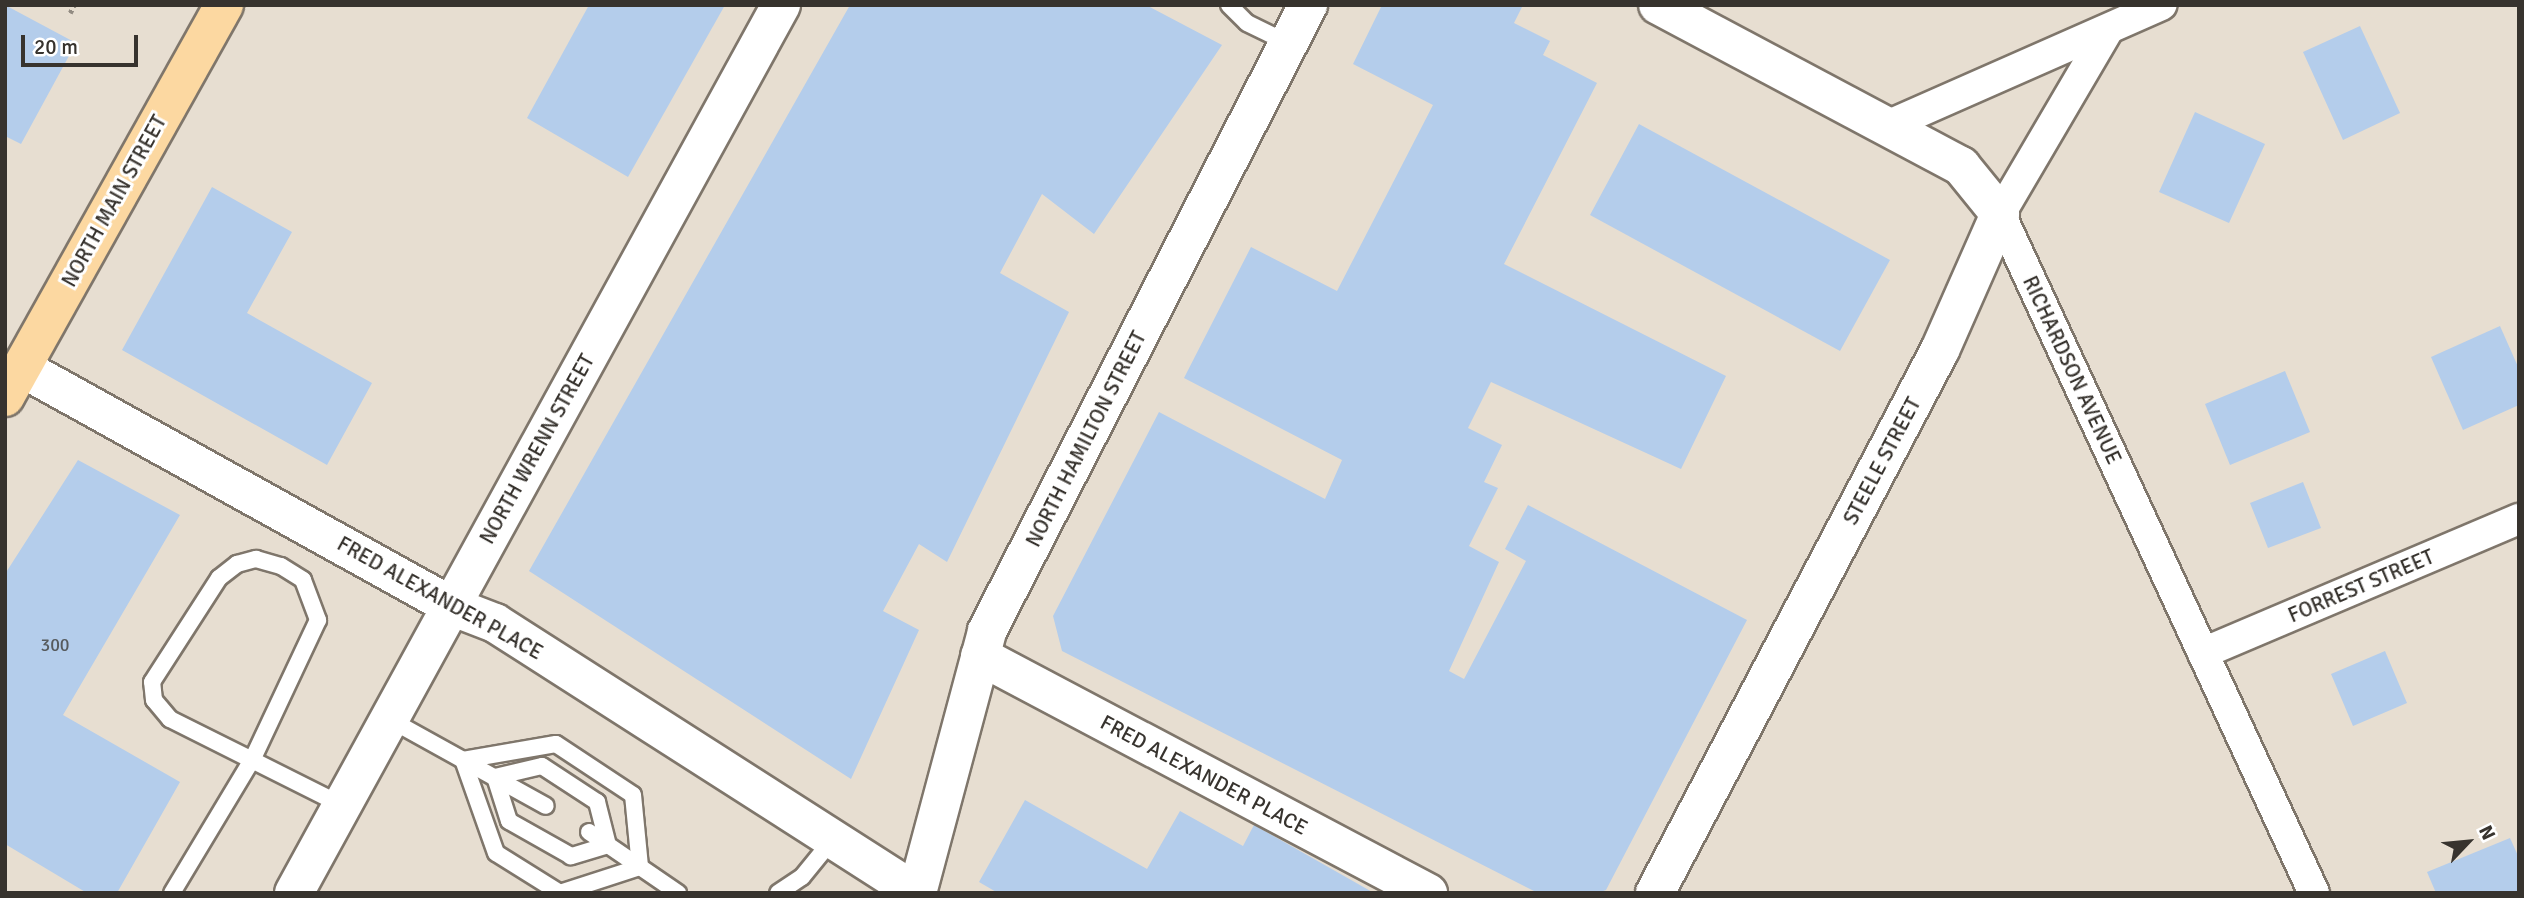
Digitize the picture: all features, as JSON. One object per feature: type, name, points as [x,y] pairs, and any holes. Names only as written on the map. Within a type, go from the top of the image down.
[{"type":"main road","name":"NORTH MAIN STREET","points":[[13,382],[224,5]]},
{"type":"street","name":"NORTH WRENN STREET","points":[[294,893],[781,5]]},
{"type":"street","name":"NORTH HAMILTON STREET","points":[[917,893],[988,631],[1308,5]]},
{"type":"street","name":"RICHARDSON AVENUE","points":[[1658,5],[1961,166],[2000,214],[2314,893]]},
{"type":"street","points":[[1887,126],[2161,5]]},
{"type":"street","name":"STEELE STREET","points":[[1655,893],[1940,350],[2000,214],[2108,30]]},
{"type":"street","name":"FRED ALEXANDER PLACE","points":[[13,382],[451,606],[495,623],[917,893]]},
{"type":"street","name":"FORREST STREET","points":[[2203,653],[2519,519]]},
{"type":"street","name":"FRED ALEXANDER PLACE","points":[[980,656],[1428,893]]},
{"type":"lane","points":[[1229,5],[1247,23],[1289,43]]},
{"type":"lane","points":[[172,893],[252,760],[318,620],[303,580],[281,565],[256,559],[237,564],[219,578],[152,682],[154,700],[170,719],[252,760],[342,805]]},
{"type":"lane","points":[[389,719],[546,806]]},
{"type":"lane","points":[[463,760],[556,744],[633,794],[640,867]]},
{"type":"lane","points":[[463,760],[496,853],[560,893],[640,867]]},
{"type":"lane","points":[[495,777],[542,766],[597,802],[608,845]]},
{"type":"lane","points":[[495,777],[509,821],[571,856],[608,845]]},
{"type":"lane","points":[[589,832],[678,893]]},
{"type":"lane","points":[[778,893],[802,877],[833,839]]},
{"type":"path","points":[[70,13],[74,5]]},
{"type":"building","points":[[5,5],[76,43],[21,144],[5,136]]},
{"type":"building","points":[[589,5],[725,5],[628,177],[527,118]]},
{"type":"building","points":[[850,5],[1146,5],[1222,45],[1094,234],[1042,194],[1000,273],[1069,312],[947,562],[919,544],[883,611],[919,630],[851,779],[529,571]]},
{"type":"building","points":[[1382,5],[1523,5],[1514,23],[1550,41],[1543,55],[1597,83],[1504,264],[1726,376],[1681,469],[1491,382],[1468,428],[1502,445],[1484,482],[1498,488],[1469,546],[1499,562],[1449,671],[1464,679],[1526,561],[1505,549],[1528,505],[1747,620],[1606,890],[1598,893],[1538,893],[1062,651],[1053,616],[1159,412],[1325,499],[1342,460],[1184,378],[1251,247],[1337,291],[1433,105],[1353,64]]},
{"type":"building","points":[[2360,26],[2400,113],[2343,140],[2303,52]]},
{"type":"building","points":[[2195,112],[2265,144],[2229,223],[2159,192]]},
{"type":"building","points":[[1639,124],[1890,260],[1840,351],[1590,215]]},
{"type":"building","points":[[212,187],[292,232],[247,313],[372,383],[327,465],[122,350]]},
{"type":"building","points":[[2500,326],[2519,369],[2519,405],[2463,430],[2431,357]]},
{"type":"building","points":[[2285,371],[2310,432],[2230,465],[2205,404]]},
{"type":"building","points":[[78,460],[180,515],[63,715],[180,782],[117,893],[87,893],[5,844],[5,574]]},
{"type":"building","points":[[2303,482],[2321,528],[2268,548],[2250,503]]},
{"type":"building","points":[[2385,651],[2407,703],[2353,726],[2331,674]]},
{"type":"building","points":[[1025,800],[1147,869],[1180,811],[1243,846],[1254,825],[1374,893],[998,893],[979,882]]},
{"type":"building","points":[[2510,838],[2519,858],[2519,893],[2436,893],[2427,872]]}]
